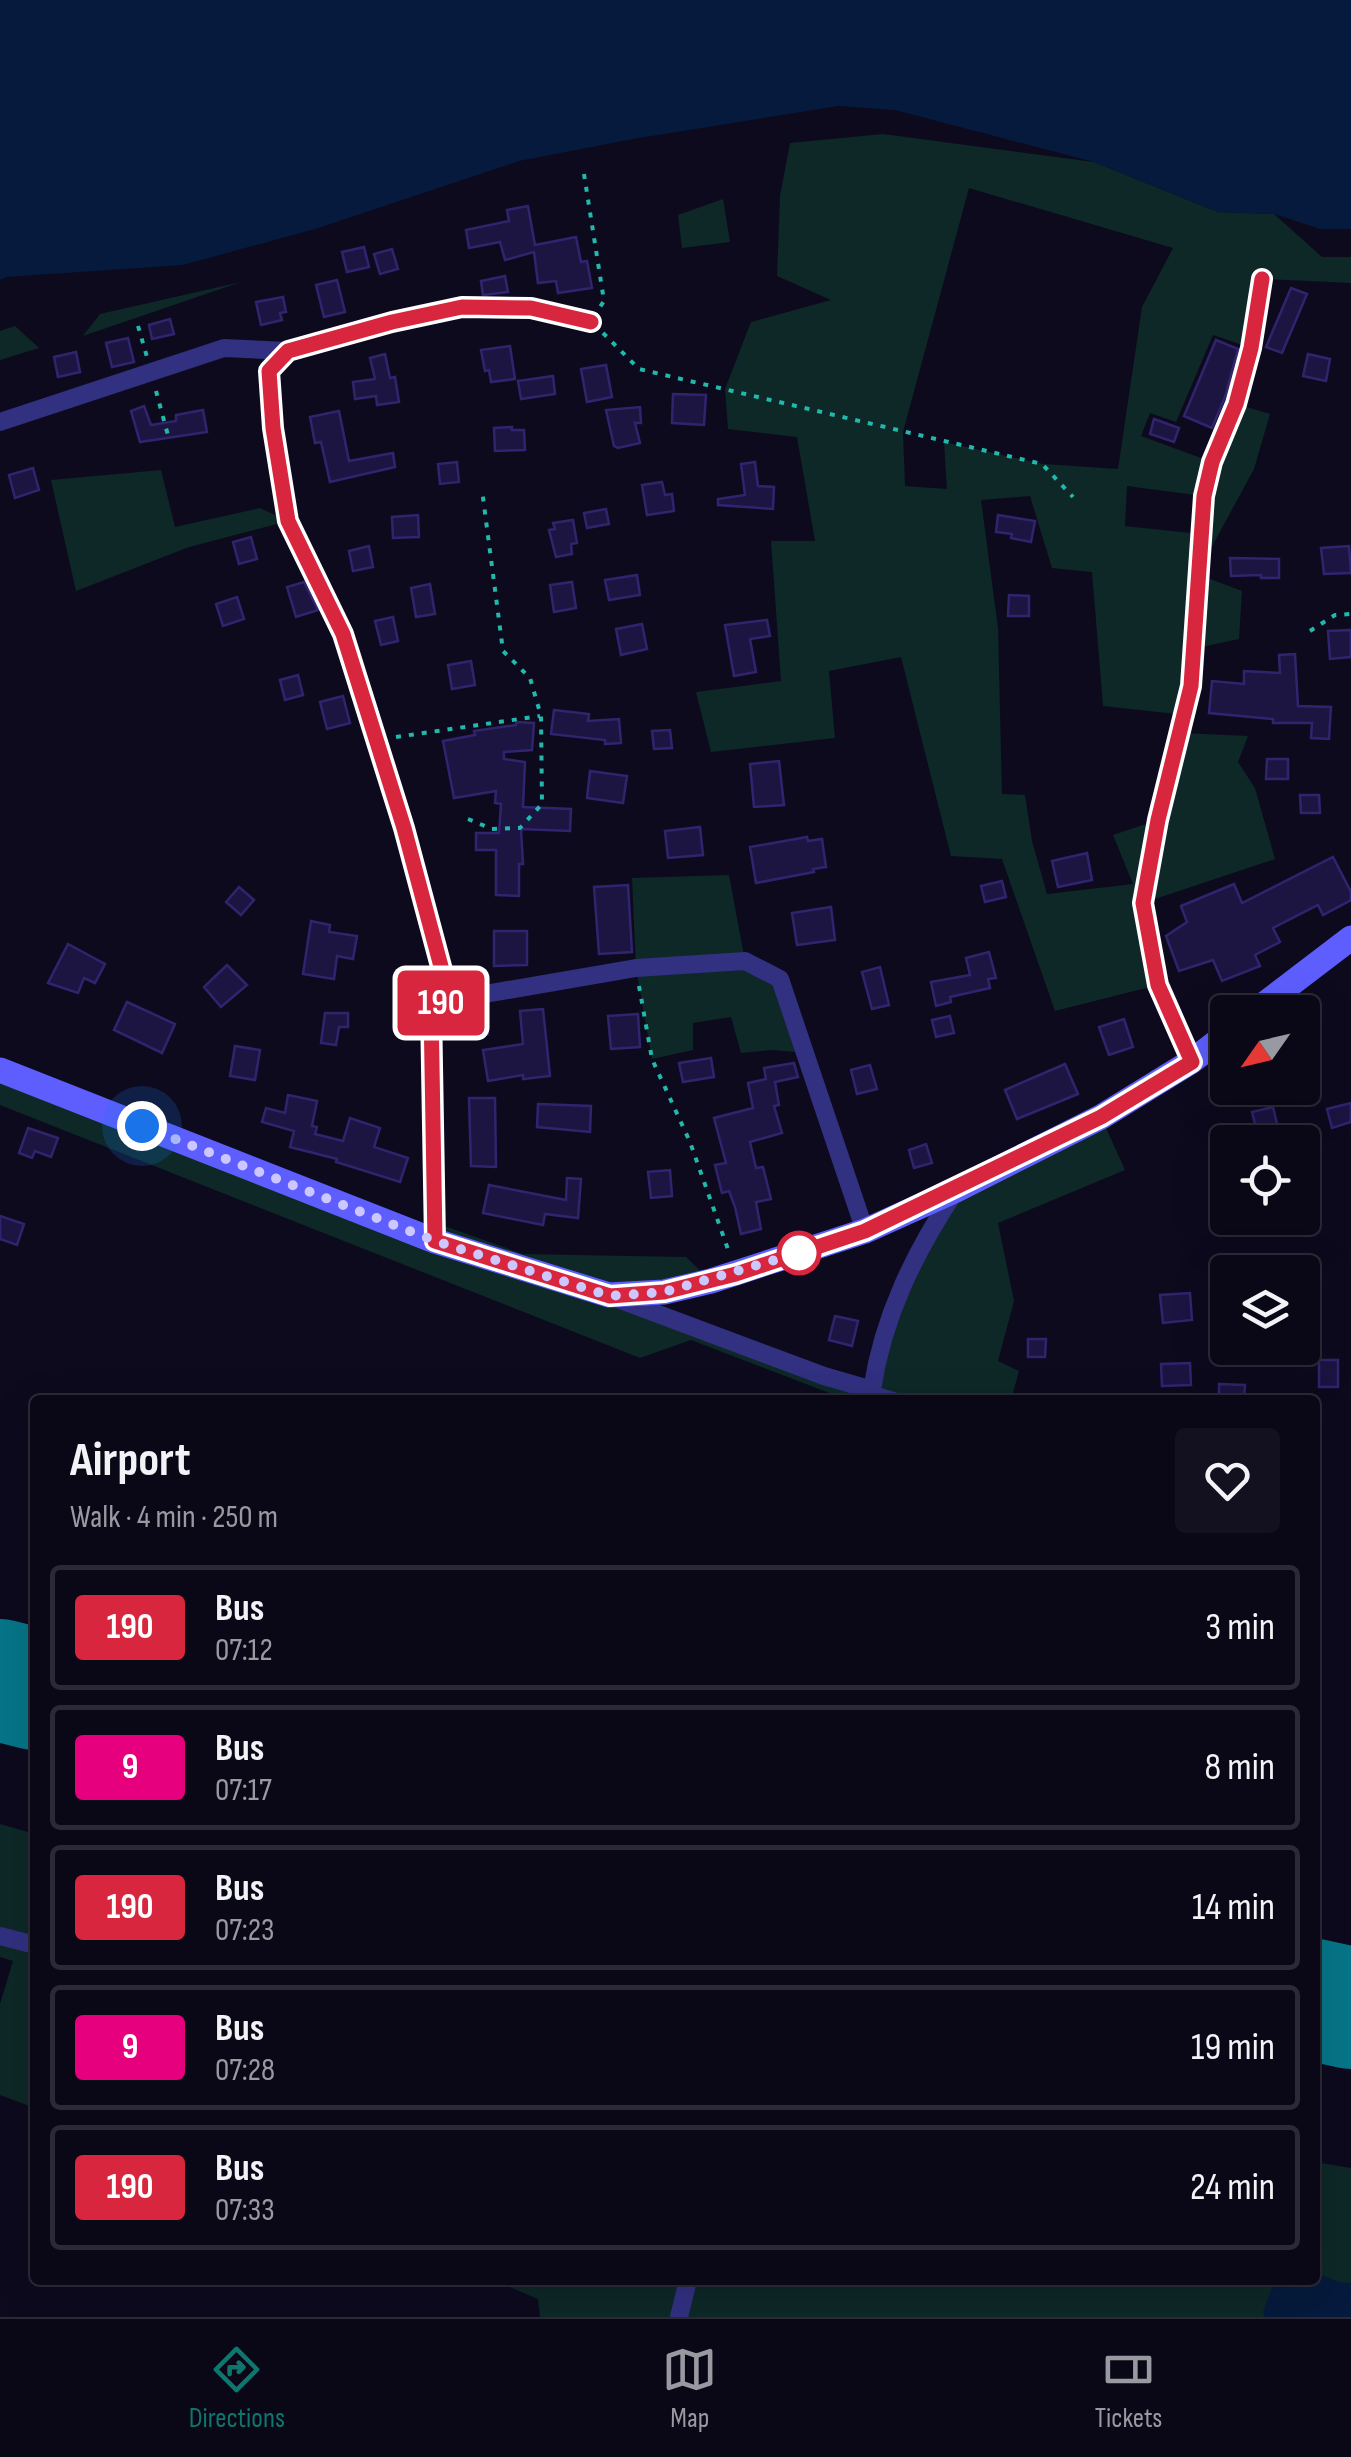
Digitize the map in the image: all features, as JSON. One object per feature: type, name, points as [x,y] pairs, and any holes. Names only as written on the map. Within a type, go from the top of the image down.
[{"type":"main road","points":[[1276,995],[1351,938]]},
{"type":"main road","points":[[0,1070],[435,1241],[610,1296],[664,1292],[736,1274],[865,1231],[1101,1117],[1210,1048]]},
{"type":"street","points":[[1192,1062],[1158,985],[1143,903],[1158,820],[1191,686],[1204,496],[1251,348],[1262,279]]},
{"type":"street","points":[[0,422],[224,348],[288,351],[462,307],[531,308],[591,322]]},
{"type":"street","points":[[288,351],[269,371],[273,428],[288,521],[343,634],[404,828],[450,1000]]},
{"type":"street","points":[[435,1241],[431,1008],[450,1000],[636,968],[745,961],[780,979],[865,1231]]},
{"type":"street","points":[[610,1296],[824,1376],[872,1390],[878,1350],[919,1246],[956,1190]]},
{"type":"street","points":[[0,1936],[30,1944]]},
{"type":"street","points":[[679,2317],[687,2285]]},
{"type":"lane","points":[[872,1390],[889,1395]]},
{"type":"path","points":[[584,174],[604,301],[591,322],[639,370],[1042,464],[1073,497]]},
{"type":"path","points":[[468,819],[492,829],[520,828],[542,804],[540,716],[530,678],[503,651],[482,490]]},
{"type":"path","points":[[1310,631],[1334,615],[1351,614]]},
{"type":"path","points":[[376,740],[540,716]]},
{"type":"path","points":[[636,968],[652,1060],[690,1142],[736,1274]]},
{"type":"green space","points":[[883,134],[1094,162],[1218,212],[1274,214],[1322,257],[1351,257],[1351,283],[1262,279],[1251,348],[1213,335],[1176,422],[1150,413],[1141,436],[1212,462],[1236,404],[1270,414],[1254,469],[1197,574],[1242,591],[1239,639],[1192,649],[1185,715],[1103,706],[1092,572],[1052,568],[1030,496],[981,500],[998,628],[1002,794],[1025,795],[1032,841],[1047,894],[1133,884],[1113,835],[1158,820],[1181,733],[1248,736],[1238,762],[1255,788],[1275,859],[1143,903],[1158,985],[1055,1011],[1002,859],[951,856],[901,657],[829,671],[835,738],[711,752],[696,692],[781,681],[771,541],[815,541],[797,437],[728,429],[725,389],[751,322],[831,300],[777,276],[780,196],[790,143]],"holes":[[[969,188],[1173,248],[1142,307],[1118,469],[1043,464],[944,442],[947,489],[905,486],[903,432]],[[1127,486],[1203,496],[1200,534],[1125,526]]]},
{"type":"green space","points":[[723,199],[730,242],[682,248],[678,215]]},
{"type":"green space","points":[[241,282],[83,336],[100,314]]},
{"type":"green space","points":[[15,326],[39,348],[0,360],[0,331]]},
{"type":"green space","points":[[161,470],[175,527],[260,508],[288,521],[189,547],[76,591],[51,480]]},
{"type":"green space","points":[[729,875],[745,961],[780,979],[805,1053],[741,1053],[731,1017],[693,1023],[693,1050],[652,1059],[636,968],[632,878]]},
{"type":"green space","points":[[0,1070],[434,1240],[436,1223],[523,1254],[686,1257],[711,1281],[613,1295],[871,1390],[878,1350],[956,1190],[1101,1117],[1125,1170],[998,1223],[1014,1301],[998,1361],[1019,1371],[1012,1395],[889,1395],[872,1390],[860,1395],[835,1395],[691,1340],[640,1358],[0,1105]]},
{"type":"green space","points":[[0,1824],[30,1833],[30,2106],[0,2095],[0,2004],[13,1961],[0,1957]]},
{"type":"green space","points":[[1320,2163],[1351,2168],[1351,2317],[540,2317],[538,2299],[505,2285],[1320,2285]]},
{"type":"water","points":[[0,0],[1351,0],[1351,229],[1320,229],[1274,214],[1218,212],[1094,162],[895,110],[838,106],[519,161],[315,229],[183,265],[0,280]]},
{"type":"water","points":[[1320,2274],[1351,2283],[1351,2317],[1265,2317],[1263,2312],[1273,2285],[1320,2285]]},
{"type":"building","points":[[528,206],[535,245],[576,237],[581,262],[587,261],[592,288],[558,293],[556,281],[538,283],[534,252],[505,260],[500,242],[469,248],[466,230],[509,221],[507,210]]},
{"type":"building","points":[[364,247],[369,267],[347,272],[342,252]]},
{"type":"building","points":[[392,249],[398,269],[380,274],[374,254]]},
{"type":"building","points":[[505,276],[508,292],[483,295],[481,281]]},
{"type":"building","points":[[337,280],[345,312],[324,317],[316,285]]},
{"type":"building","points":[[1291,288],[1307,294],[1282,353],[1266,347]]},
{"type":"building","points":[[283,297],[286,312],[280,313],[282,320],[261,325],[256,302]]},
{"type":"building","points":[[170,319],[174,334],[152,339],[149,325]]},
{"type":"building","points":[[128,338],[134,362],[112,367],[106,343]]},
{"type":"building","points":[[1216,340],[1238,349],[1212,428],[1184,416]]},
{"type":"building","points":[[510,346],[515,379],[491,382],[481,350]]},
{"type":"building","points":[[76,352],[80,372],[58,377],[54,357]]},
{"type":"building","points":[[385,354],[390,378],[395,377],[399,402],[377,405],[376,396],[355,399],[353,382],[375,379],[370,358]]},
{"type":"building","points":[[1308,354],[1330,359],[1326,381],[1303,376]]},
{"type":"building","points":[[606,365],[612,397],[587,402],[581,369]]},
{"type":"building","points":[[553,376],[555,394],[521,399],[518,381]]},
{"type":"building","points":[[673,394],[706,395],[704,425],[672,423]]},
{"type":"building","points":[[144,406],[151,425],[176,421],[176,415],[203,410],[207,432],[140,442],[131,411]]},
{"type":"building","points":[[640,407],[641,423],[635,423],[640,443],[614,446],[606,410]]},
{"type":"building","points":[[339,411],[349,461],[393,453],[395,467],[330,482],[321,442],[315,443],[310,417]]},
{"type":"building","points":[[1154,419],[1179,428],[1174,442],[1150,434]]},
{"type":"building","points":[[494,428],[524,430],[525,450],[495,451]]},
{"type":"building","points":[[457,462],[459,482],[440,484],[438,464]]},
{"type":"building","points":[[755,462],[758,486],[774,487],[773,509],[718,505],[718,499],[745,495],[741,464]]},
{"type":"building","points":[[33,468],[39,490],[15,498],[9,475]]},
{"type":"building","points":[[662,482],[665,495],[672,494],[674,511],[647,515],[642,485]]},
{"type":"building","points":[[606,509],[609,524],[587,528],[584,513]]},
{"type":"building","points":[[418,515],[419,537],[393,538],[392,517]]},
{"type":"building","points":[[998,515],[1035,521],[1031,542],[996,532]]},
{"type":"building","points":[[573,520],[577,543],[571,544],[572,554],[556,557],[549,530],[555,529],[553,523]]},
{"type":"building","points":[[251,537],[257,559],[239,564],[233,542]]},
{"type":"building","points":[[369,546],[373,567],[353,571],[349,551]]},
{"type":"building","points":[[1349,546],[1351,573],[1324,574],[1321,548]]},
{"type":"building","points":[[1230,558],[1279,559],[1279,578],[1231,576]]},
{"type":"building","points":[[637,575],[640,595],[609,600],[605,580]]},
{"type":"building","points":[[304,582],[318,610],[296,617],[287,587]]},
{"type":"building","points":[[572,582],[576,608],[554,612],[550,585]]},
{"type":"building","points":[[430,584],[435,614],[416,617],[411,588]]},
{"type":"building","points":[[1009,595],[1029,596],[1029,616],[1008,616]]},
{"type":"building","points":[[237,597],[244,619],[223,626],[216,604]]},
{"type":"building","points":[[393,617],[398,641],[381,645],[375,621]]},
{"type":"building","points":[[767,620],[770,636],[750,639],[756,672],[734,676],[725,625]]},
{"type":"building","points":[[642,624],[647,649],[621,655],[616,629]]},
{"type":"building","points":[[1351,630],[1351,657],[1330,659],[1328,631]]},
{"type":"building","points":[[1295,654],[1298,706],[1331,707],[1329,739],[1311,738],[1312,723],[1273,723],[1273,719],[1209,713],[1212,681],[1244,684],[1244,671],[1280,673],[1279,655]]},
{"type":"building","points":[[471,661],[475,685],[452,689],[448,665]]},
{"type":"building","points":[[298,675],[303,695],[285,700],[280,680]]},
{"type":"building","points":[[343,696],[350,723],[327,729],[320,702]]},
{"type":"building","points":[[554,710],[589,714],[588,721],[619,719],[621,743],[605,744],[605,740],[551,734]]},
{"type":"building","points":[[516,722],[534,723],[532,750],[504,752],[504,759],[525,762],[523,807],[571,809],[570,831],[521,829],[523,864],[519,864],[519,896],[496,895],[496,850],[476,850],[476,833],[499,833],[501,804],[495,803],[496,791],[454,798],[443,741]]},
{"type":"building","points":[[670,730],[672,748],[654,749],[652,731]]},
{"type":"building","points":[[1267,759],[1288,759],[1288,779],[1266,779]]},
{"type":"building","points":[[779,761],[784,805],[754,807],[750,764]]},
{"type":"building","points":[[590,771],[627,776],[623,803],[587,798]]},
{"type":"building","points":[[1300,795],[1319,795],[1320,813],[1301,813]]},
{"type":"building","points":[[700,827],[703,855],[668,858],[665,831]]},
{"type":"building","points":[[807,837],[808,841],[822,839],[826,867],[756,883],[750,847]]},
{"type":"building","points":[[1087,853],[1092,880],[1058,887],[1052,861]]},
{"type":"building","points":[[1333,857],[1351,892],[1351,900],[1323,915],[1318,905],[1273,928],[1280,942],[1255,955],[1260,966],[1222,981],[1213,960],[1179,971],[1166,936],[1187,922],[1181,906],[1234,884],[1242,903]]},
{"type":"building","points":[[1002,881],[1006,897],[985,902],[981,886]]},
{"type":"building","points":[[628,885],[632,952],[599,954],[594,887]]},
{"type":"building","points":[[239,887],[254,900],[241,915],[226,902]]},
{"type":"building","points":[[831,907],[835,940],[797,945],[792,913]]},
{"type":"building","points":[[311,921],[330,925],[329,932],[357,936],[353,959],[337,956],[334,979],[303,974]]},
{"type":"building","points":[[494,931],[527,931],[527,965],[494,966]]},
{"type":"building","points":[[68,944],[105,964],[95,983],[84,978],[78,993],[48,983]]},
{"type":"building","points":[[989,952],[996,978],[988,979],[990,988],[950,997],[951,1002],[936,1006],[931,982],[970,975],[966,958]]},
{"type":"building","points":[[227,965],[247,985],[221,1007],[204,987]]},
{"type":"building","points":[[880,967],[889,1005],[872,1009],[862,972]]},
{"type":"building","points":[[127,1002],[175,1024],[162,1053],[114,1030]]},
{"type":"building","points":[[543,1009],[550,1076],[523,1079],[523,1075],[488,1081],[483,1050],[523,1044],[520,1011]]},
{"type":"building","points":[[487,1012],[488,1034],[464,1035],[463,1013]]},
{"type":"building","points":[[325,1013],[348,1013],[348,1027],[339,1027],[336,1045],[321,1043]]},
{"type":"building","points":[[638,1014],[640,1047],[611,1049],[608,1016]]},
{"type":"building","points":[[950,1016],[954,1033],[936,1037],[932,1020]]},
{"type":"building","points":[[1124,1019],[1133,1047],[1109,1055],[1099,1027]]},
{"type":"building","points":[[235,1046],[260,1050],[255,1080],[230,1076]]},
{"type":"building","points":[[711,1058],[714,1077],[683,1082],[679,1063]]},
{"type":"building","points":[[794,1063],[798,1077],[775,1082],[779,1105],[774,1106],[782,1133],[750,1142],[756,1168],[763,1167],[771,1199],[756,1202],[761,1229],[741,1234],[729,1191],[722,1193],[715,1165],[726,1163],[714,1118],[753,1108],[748,1083],[766,1079],[764,1068]]},
{"type":"building","points":[[1065,1064],[1078,1094],[1017,1119],[1005,1090]]},
{"type":"building","points":[[870,1065],[877,1089],[857,1094],[851,1070]]},
{"type":"building","points":[[288,1095],[317,1101],[312,1126],[317,1127],[315,1134],[343,1141],[350,1118],[380,1128],[374,1147],[408,1158],[400,1182],[290,1147],[294,1131],[262,1122],[266,1108],[285,1113]]},
{"type":"building","points":[[469,1098],[495,1098],[496,1167],[471,1166]]},
{"type":"building","points":[[1351,1103],[1351,1122],[1332,1128],[1327,1109]]},
{"type":"building","points":[[538,1104],[591,1106],[590,1132],[537,1127]]},
{"type":"building","points":[[1273,1107],[1277,1125],[1255,1125],[1252,1112]]},
{"type":"building","points":[[28,1128],[58,1138],[51,1157],[35,1151],[32,1158],[19,1153]]},
{"type":"building","points":[[926,1144],[932,1163],[914,1168],[909,1150]]},
{"type":"building","points":[[670,1170],[672,1196],[651,1198],[648,1172]]},
{"type":"building","points":[[567,1178],[581,1179],[578,1218],[545,1214],[543,1225],[483,1213],[489,1185],[566,1200]]},
{"type":"building","points":[[0,1216],[24,1224],[17,1245],[0,1239]]},
{"type":"building","points":[[1190,1293],[1192,1320],[1163,1323],[1160,1295]]},
{"type":"building","points":[[835,1316],[858,1321],[852,1346],[829,1340]]},
{"type":"building","points":[[1028,1339],[1046,1339],[1045,1357],[1028,1357]]},
{"type":"building","points":[[1320,1360],[1338,1360],[1338,1387],[1319,1387]]},
{"type":"building","points":[[1190,1363],[1191,1385],[1162,1386],[1161,1364]]},
{"type":"building","points":[[1219,1384],[1245,1385],[1244,1395],[1219,1395]]},
{"type":"runway","points":[[0,1680],[30,1688]]},
{"type":"runway","points":[[1320,2001],[1351,2008]]},
{"type":"bus line","name":"190","points":[[591,322],[531,308],[462,307],[288,351],[269,371],[273,428],[288,521],[343,634],[404,828],[450,1000],[431,1008],[435,1241],[610,1296],[664,1292],[712,1281],[865,1231],[1101,1117],[1192,1062],[1158,985],[1143,903],[1158,820],[1191,686],[1204,496],[1251,348],[1262,279]]},
{"type":"route","points":[[142,1126],[435,1241],[610,1296],[664,1292],[799,1253]]}]
